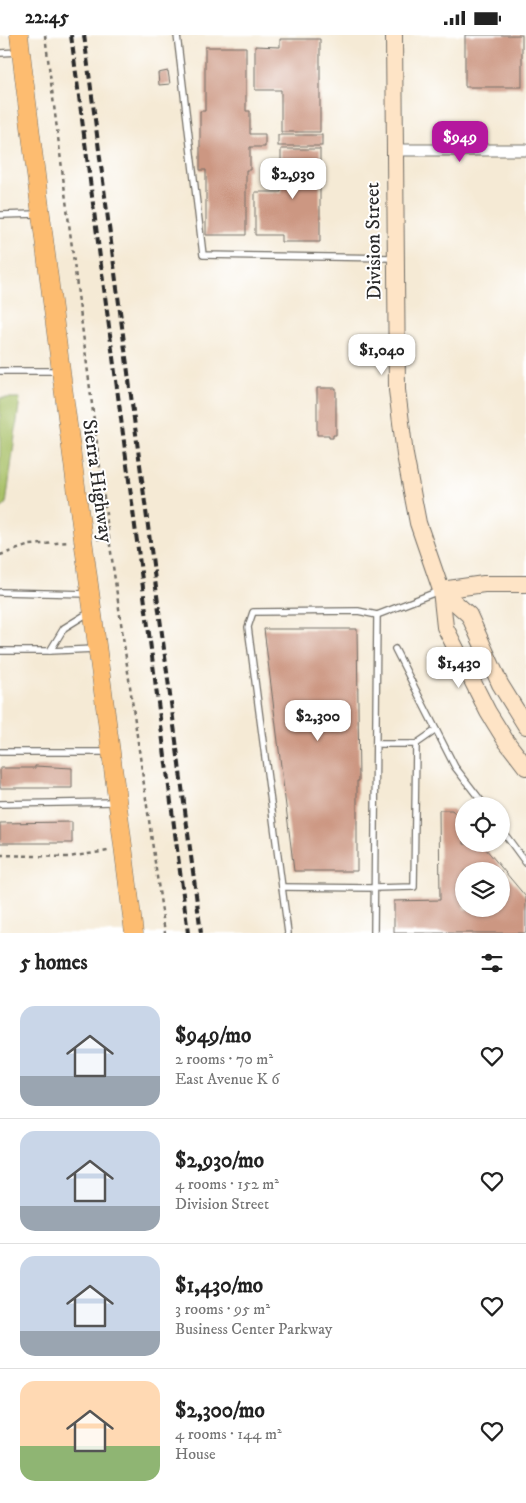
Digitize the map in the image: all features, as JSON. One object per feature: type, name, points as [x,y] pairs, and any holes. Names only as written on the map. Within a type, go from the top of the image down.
[{"type":"main road","name":"Division Street","points":[[394,35],[397,390],[405,455],[418,523],[441,590],[445,627],[488,712],[506,741],[526,767]]},
{"type":"main road","name":"Sierra Highway","points":[[20,44],[134,933]]},
{"type":"main road","points":[[441,590],[484,584],[526,584]]},
{"type":"main road","points":[[441,590],[469,615],[500,684],[526,726]]},
{"type":"street","points":[[394,150],[526,149]]},
{"type":"lane","points":[[177,35],[203,255],[396,258]]},
{"type":"lane","points":[[0,53],[20,44]]},
{"type":"lane","points":[[0,215],[41,214]]},
{"type":"lane","points":[[0,371],[61,371]]},
{"type":"lane","points":[[288,933],[248,627],[253,612],[358,611],[377,615],[441,590]]},
{"type":"lane","points":[[0,592],[92,602]]},
{"type":"lane","points":[[50,651],[64,628],[92,602]]},
{"type":"lane","points":[[374,933],[377,615]]},
{"type":"lane","points":[[0,651],[97,649]]},
{"type":"lane","points":[[395,649],[456,767],[478,797]]},
{"type":"lane","points":[[376,744],[416,744],[436,730]]},
{"type":"lane","points":[[282,887],[414,887],[416,744]]},
{"type":"lane","points":[[0,752],[110,752]]},
{"type":"lane","points":[[0,804],[117,802]]},
{"type":"lane","points":[[510,841],[526,863]]},
{"type":"path","points":[[45,35],[109,538],[165,933]]},
{"type":"path","points":[[0,555],[30,545],[63,543]]},
{"type":"path","points":[[0,855],[68,857],[124,850]]},
{"type":"green space","points":[[0,398],[20,398],[6,505],[0,509]]},
{"type":"building","points":[[465,35],[522,35],[522,87],[465,87]]},
{"type":"building","points":[[280,39],[320,39],[320,132],[281,132],[281,90],[255,90],[255,46],[280,47]]},
{"type":"building","points":[[205,47],[246,47],[246,111],[250,111],[250,134],[265,134],[265,147],[250,147],[250,170],[246,170],[246,235],[206,235],[206,170],[200,170],[200,111],[205,111]]},
{"type":"building","points":[[168,71],[170,84],[159,85],[158,73]]},
{"type":"building","points":[[278,135],[322,135],[322,146],[278,146]]},
{"type":"building","points":[[281,149],[320,149],[320,242],[281,242],[281,235],[255,235],[255,192],[281,192]]},
{"type":"building","points":[[317,388],[336,388],[336,435],[333,435],[333,438],[329,438],[329,435],[317,435]]},
{"type":"building","points":[[264,629],[357,629],[359,781],[357,781],[357,871],[294,871]]},
{"type":"building","points":[[35,766],[72,768],[72,788],[0,788],[0,768],[35,768]]},
{"type":"building","points":[[439,810],[452,810],[455,814],[455,852],[488,852],[497,862],[455,862],[455,917],[510,917],[510,878],[526,897],[526,933],[394,933],[394,901],[440,900]]},
{"type":"building","points":[[72,822],[72,843],[0,843],[0,823]]},
{"type":"railway","points":[[71,35],[188,933]]},
{"type":"railway","points":[[84,35],[201,933]]}]
